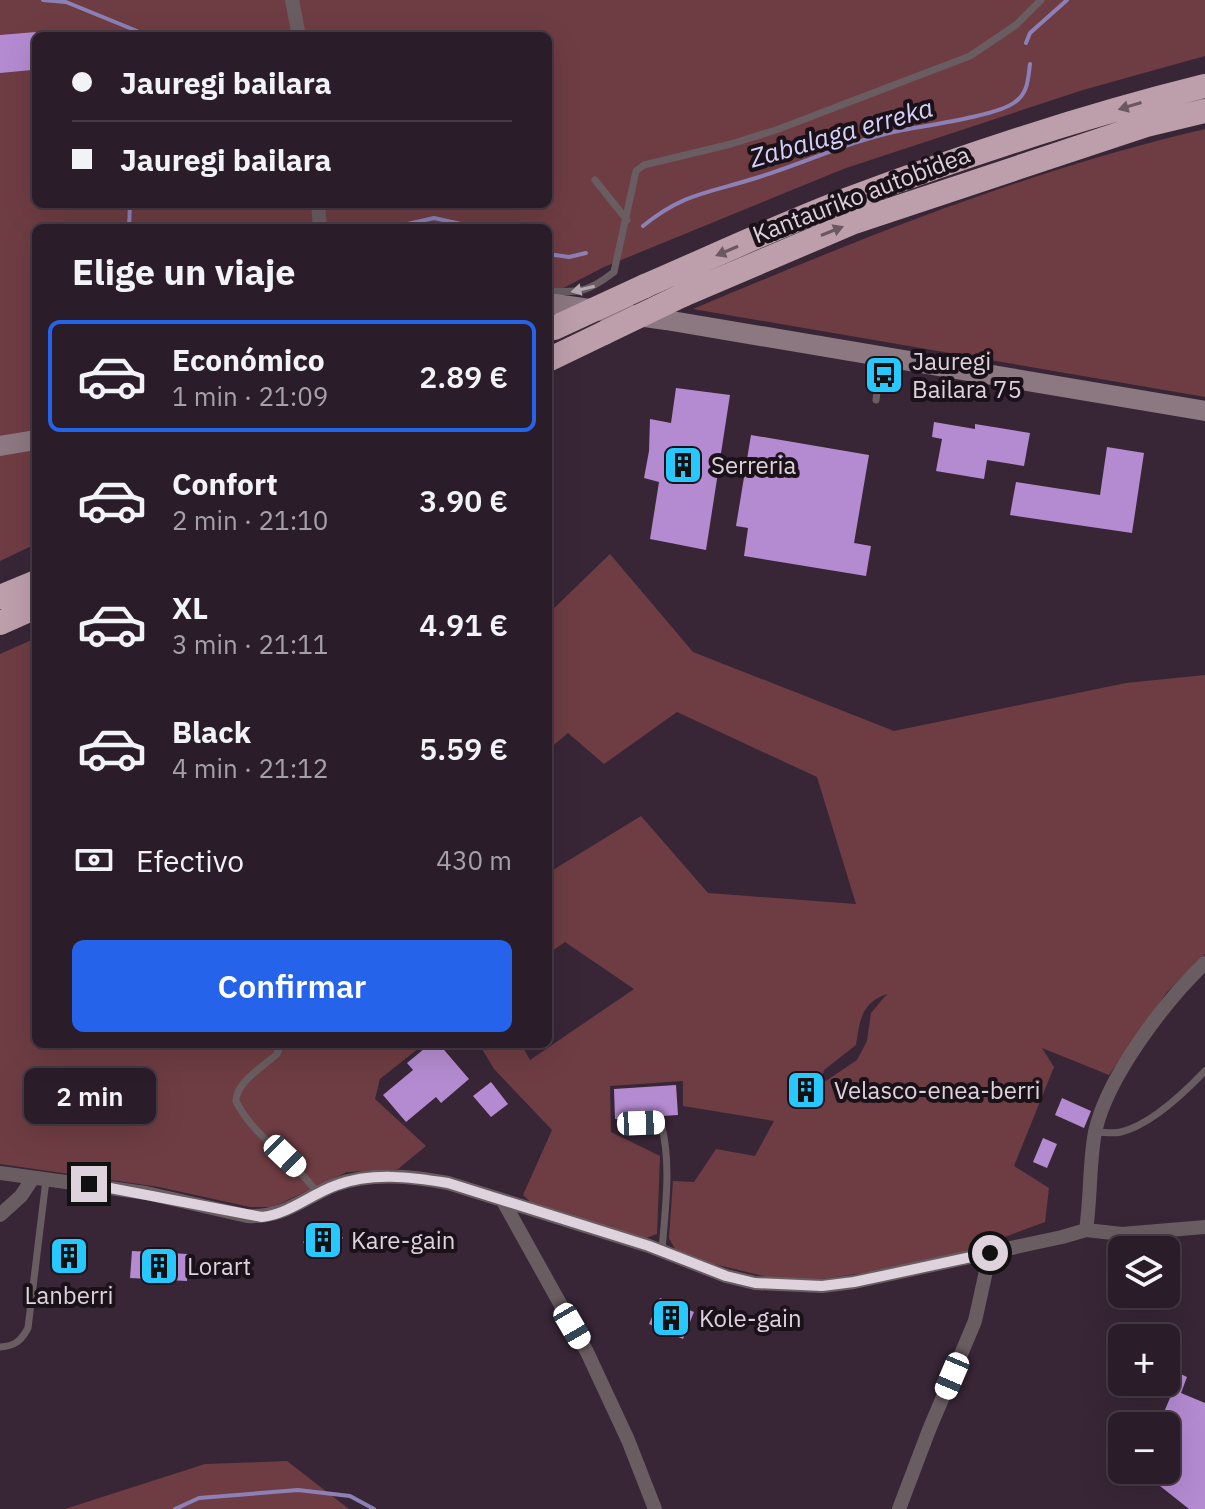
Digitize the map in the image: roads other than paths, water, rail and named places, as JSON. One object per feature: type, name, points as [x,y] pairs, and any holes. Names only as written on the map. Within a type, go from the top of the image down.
[{"type":"highway","name":"Kantauriko autobidea","points":[[552,329],[874,190],[1141,102],[1205,86]]},
{"type":"highway","name":"Kantauriko autobidea","points":[[552,358],[683,295],[854,222],[1116,135],[1205,111]]},
{"type":"highway","points":[[0,597],[32,584]]},
{"type":"highway","points":[[0,623],[32,609]]},
{"type":"main road","points":[[552,304],[1205,411]]},
{"type":"main road","points":[[0,446],[32,441]]},
{"type":"street","points":[[292,0],[298,32]]},
{"type":"street","points":[[1086,1230],[1095,1132],[1105,1097],[1162,1013],[1205,963]]},
{"type":"street","points":[[0,1173],[146,1193],[262,1217],[284,1212],[318,1194],[358,1179],[407,1178],[448,1183],[755,1283],[822,1286],[854,1282],[1086,1230],[1122,1234],[1205,1227]]},
{"type":"street","points":[[0,1215],[40,1179]]},
{"type":"street","points":[[503,1201],[587,1352],[628,1440],[655,1509]]},
{"type":"street","points":[[899,1509],[975,1321],[990,1253]]},
{"type":"lane","points":[[552,291],[592,289],[614,273],[636,171],[644,165],[776,130],[970,56],[1016,25],[1041,0]]},
{"type":"lane","points":[[595,180],[627,220]]},
{"type":"lane","points":[[639,292],[666,320]]},
{"type":"lane","points":[[876,400],[882,356]]},
{"type":"lane","points":[[279,1048],[277,1054],[240,1087],[236,1101],[318,1194]]},
{"type":"lane","points":[[1095,1132],[1124,1132],[1144,1121],[1169,1105],[1205,1071]]},
{"type":"lane","points":[[620,1124],[661,1123],[667,1146],[668,1175],[662,1251]]},
{"type":"lane","points":[[0,1347],[12,1346],[23,1338],[28,1328],[40,1179]]},
{"type":"waterway","name":"Zabalaga erreka","points":[[43,0],[66,2],[138,32]]},
{"type":"waterway","name":"Zabalaga erreka","points":[[1026,43],[1030,33],[1067,0]]},
{"type":"waterway","name":"Zabalaga erreka","points":[[643,226],[685,200],[862,140],[1006,107],[1023,94],[1030,64]]},
{"type":"waterway","name":"Zabalaga erreka","points":[[129,224],[130,208]]},
{"type":"waterway","name":"Zabalaga erreka","points":[[408,224],[434,218],[461,224]]},
{"type":"waterway","name":"Zabalaga erreka","points":[[552,255],[569,257],[586,253]]},
{"type":"waterway","points":[[175,1509],[199,1498],[298,1490],[350,1496],[374,1509]]},
{"type":"place","name":"Jauregi Bailara 75","points":[[884,375]]},
{"type":"place","name":"Serreria","points":[[683,465]]},
{"type":"place","name":"Velasco-enea-berri","points":[[806,1090]]},
{"type":"place","name":"Kare-gain","points":[[323,1240]]},
{"type":"place","name":"Lanberri","points":[[69,1256]]},
{"type":"place","name":"Lorart","points":[[159,1266]]},
{"type":"place","name":"Kole-gain","points":[[671,1318]]}]
